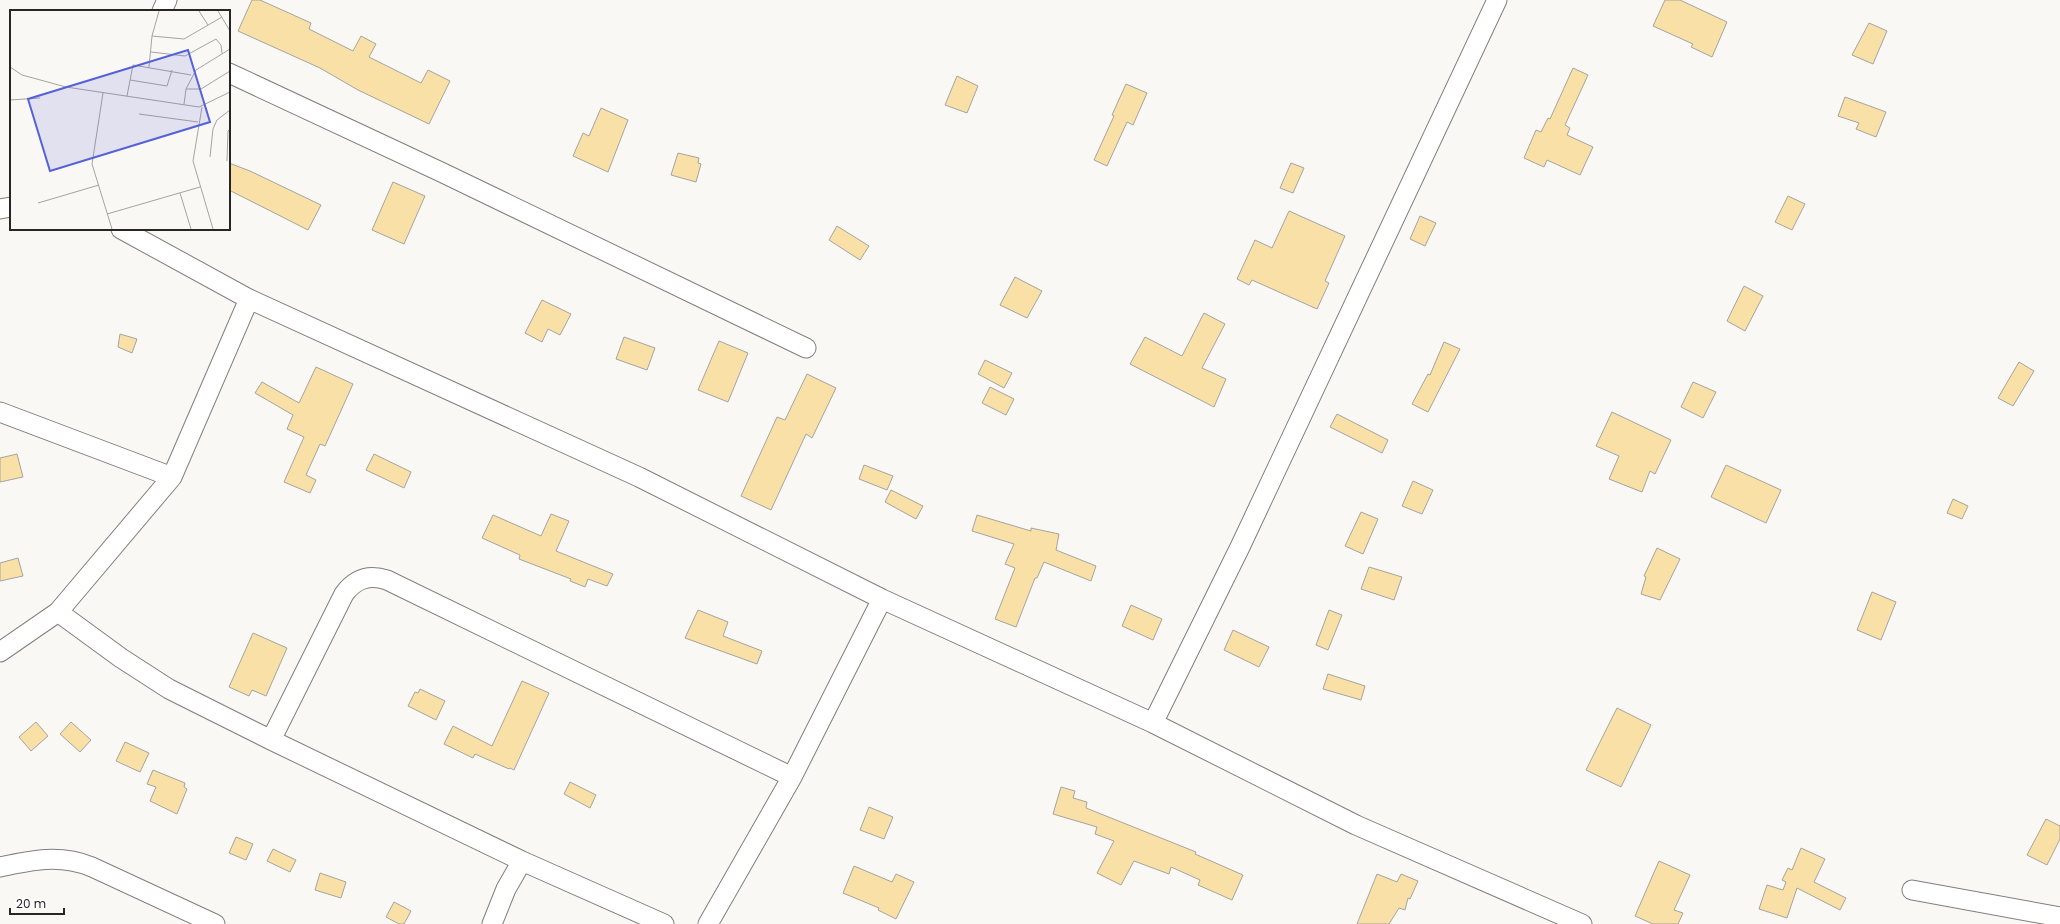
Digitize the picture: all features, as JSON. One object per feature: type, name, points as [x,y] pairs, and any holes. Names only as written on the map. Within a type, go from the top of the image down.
[{"type":"street","points":[[162,10],[167,0]]},
{"type":"street","points":[[1153,723],[1240,547],[1497,0]]},
{"type":"street","points":[[230,73],[448,176],[806,348]]},
{"type":"street","points":[[0,209],[10,207]]},
{"type":"street","points":[[123,230],[249,299],[639,477],[882,599],[1153,723],[1356,825],[1574,919],[1582,924]]},
{"type":"street","points":[[0,652],[58,612],[172,477],[249,299]]},
{"type":"street","points":[[0,412],[172,477]]},
{"type":"street","points":[[271,740],[344,594],[350,586],[358,580],[368,577],[378,577],[394,583],[792,776]]},
{"type":"street","points":[[708,924],[792,776],[882,599]]},
{"type":"street","points":[[58,612],[122,658],[169,689],[522,861],[664,924]]},
{"type":"street","points":[[0,867],[40,858],[72,860],[92,867],[215,924]]},
{"type":"street","points":[[492,924],[506,889],[522,861]]},
{"type":"street","points":[[1912,890],[2060,916]]},
{"type":"building","points":[[252,0],[260,0],[311,23],[309,29],[353,51],[361,36],[376,44],[369,57],[421,83],[428,70],[450,81],[429,124],[358,90],[320,68],[238,31]]},
{"type":"building","points":[[1665,0],[1680,0],[1727,22],[1712,57],[1691,47],[1693,44],[1653,26]]},
{"type":"building","points":[[1869,23],[1887,31],[1873,64],[1852,55]]},
{"type":"building","points":[[1573,68],[1588,75],[1565,125],[1570,128],[1567,135],[1593,147],[1580,175],[1547,160],[1544,167],[1524,158],[1536,130],[1541,132],[1548,118],[1550,119]]},
{"type":"building","points":[[957,76],[978,86],[967,113],[945,105]]},
{"type":"building","points":[[1126,84],[1147,93],[1133,125],[1127,122],[1107,166],[1094,160],[1114,116],[1112,115]]},
{"type":"building","points":[[1845,97],[1886,112],[1876,137],[1856,129],[1859,123],[1838,116]]},
{"type":"building","points":[[601,108],[628,120],[608,172],[573,156],[583,133],[589,136]]},
{"type":"building","points":[[678,153],[699,158],[698,163],[701,164],[696,182],[671,175]]},
{"type":"building","points":[[230,163],[250,171],[321,205],[308,230],[230,191]]},
{"type":"building","points":[[1291,163],[1304,168],[1293,193],[1280,188]]},
{"type":"building","points":[[393,182],[425,196],[404,244],[372,230]]},
{"type":"building","points":[[1788,196],[1805,204],[1792,230],[1775,222]]},
{"type":"building","points":[[1289,211],[1345,236],[1325,281],[1329,283],[1317,309],[1252,280],[1249,285],[1237,279],[1255,240],[1272,248]]},
{"type":"building","points":[[1420,216],[1436,223],[1425,246],[1410,239]]},
{"type":"building","points":[[837,226],[869,246],[860,260],[829,240]]},
{"type":"building","points":[[1015,277],[1042,291],[1027,318],[1000,305]]},
{"type":"building","points":[[1744,286],[1763,296],[1745,331],[1727,321]]},
{"type":"building","points":[[542,300],[571,314],[560,335],[548,329],[542,342],[525,333]]},
{"type":"building","points":[[1204,313],[1225,324],[1202,368],[1226,379],[1214,407],[1130,364],[1145,337],[1182,356]]},
{"type":"building","points":[[120,334],[137,339],[132,353],[118,347]]},
{"type":"building","points":[[624,337],[655,348],[647,370],[616,359]]},
{"type":"building","points":[[719,341],[748,353],[728,402],[698,390]]},
{"type":"building","points":[[1444,342],[1460,349],[1428,412],[1412,404],[1428,374],[1430,375]]},
{"type":"building","points":[[985,360],[1012,373],[1004,388],[978,374]]},
{"type":"building","points":[[2019,362],[2034,371],[2013,406],[1998,398]]},
{"type":"building","points":[[316,367],[353,384],[325,446],[320,444],[306,475],[316,480],[310,493],[284,482],[304,437],[287,429],[293,415],[255,393],[262,382],[299,403]]},
{"type":"building","points":[[807,374],[836,388],[812,438],[806,434],[771,510],[741,496],[777,417],[785,420]]},
{"type":"building","points":[[1693,382],[1716,392],[1703,418],[1681,407]]},
{"type":"building","points":[[990,387],[1014,399],[1006,415],[982,403]]},
{"type":"building","points":[[1612,412],[1671,440],[1655,474],[1650,471],[1642,492],[1609,479],[1619,456],[1596,446]]},
{"type":"building","points":[[1337,414],[1388,440],[1382,453],[1330,427]]},
{"type":"building","points":[[17,454],[23,477],[0,482],[0,458]]},
{"type":"building","points":[[374,454],[411,472],[404,488],[366,470]]},
{"type":"building","points":[[864,465],[893,476],[887,490],[859,479]]},
{"type":"building","points":[[1726,465],[1781,490],[1766,523],[1711,497]]},
{"type":"building","points":[[1413,481],[1433,490],[1422,514],[1402,506]]},
{"type":"building","points":[[891,490],[923,506],[916,519],[885,502]]},
{"type":"building","points":[[1953,499],[1968,506],[1962,519],[1947,513]]},
{"type":"building","points":[[1361,512],[1378,519],[1363,554],[1345,546]]},
{"type":"building","points":[[551,514],[569,521],[556,551],[613,574],[607,586],[588,579],[585,587],[570,581],[571,579],[519,559],[520,555],[482,538],[493,515],[541,536]]},
{"type":"building","points":[[977,515],[1031,531],[1031,528],[1059,534],[1056,550],[1096,566],[1091,581],[1044,562],[1037,578],[1035,578],[1016,627],[995,619],[1015,568],[1005,564],[1014,544],[972,531]]},
{"type":"building","points":[[1657,548],[1680,559],[1660,600],[1641,594],[1646,577],[1644,576]]},
{"type":"building","points":[[18,558],[23,576],[0,581],[0,563]]},
{"type":"building","points":[[1369,567],[1402,577],[1394,600],[1361,589]]},
{"type":"building","points":[[1872,592],[1896,602],[1881,640],[1857,630]]},
{"type":"building","points":[[1131,605],[1162,619],[1153,640],[1122,626]]},
{"type":"building","points":[[698,610],[728,622],[723,636],[762,651],[757,664],[685,638]]},
{"type":"building","points":[[1329,610],[1342,615],[1328,650],[1316,645]]},
{"type":"building","points":[[1233,630],[1269,647],[1259,667],[1224,650]]},
{"type":"building","points":[[253,633],[287,648],[266,696],[252,690],[249,696],[229,687]]},
{"type":"building","points":[[1328,674],[1365,686],[1361,700],[1323,689]]},
{"type":"building","points":[[522,681],[549,693],[514,770],[475,754],[473,758],[444,744],[453,726],[492,746]]},
{"type":"building","points":[[420,689],[445,701],[436,720],[408,706],[415,692],[418,693]]},
{"type":"building","points":[[1617,708],[1651,725],[1621,787],[1586,770]]},
{"type":"building","points":[[36,722],[48,736],[31,751],[19,737]]},
{"type":"building","points":[[71,722],[91,740],[80,752],[60,734]]},
{"type":"building","points":[[125,742],[149,753],[140,772],[116,761]]},
{"type":"building","points":[[153,770],[185,783],[184,787],[187,789],[177,814],[150,801],[156,787],[147,784]]},
{"type":"building","points":[[570,782],[596,795],[590,808],[564,794]]},
{"type":"building","points":[[1061,787],[1075,791],[1073,798],[1087,802],[1086,808],[1196,852],[1195,854],[1243,875],[1232,900],[1198,885],[1200,880],[1171,867],[1169,874],[1134,861],[1121,885],[1097,873],[1114,841],[1095,834],[1097,827],[1053,814]]},
{"type":"building","points":[[869,807],[893,817],[884,839],[860,830]]},
{"type":"building","points":[[2046,819],[2060,826],[2060,839],[2047,865],[2027,855]]},
{"type":"building","points":[[236,837],[253,844],[246,860],[229,853]]},
{"type":"building","points":[[1801,848],[1825,859],[1814,882],[1846,898],[1840,910],[1797,888],[1787,918],[1759,909],[1767,885],[1783,890],[1786,882],[1782,880],[1788,868],[1792,870]]},
{"type":"building","points":[[273,849],[296,860],[290,872],[267,861]]},
{"type":"building","points":[[1659,861],[1690,875],[1674,910],[1683,913],[1678,924],[1653,924],[1635,916]]},
{"type":"building","points":[[854,866],[892,882],[896,874],[914,882],[896,919],[878,910],[879,908],[843,893]]},
{"type":"building","points":[[320,873],[346,882],[341,898],[315,890]]},
{"type":"building","points":[[1377,874],[1397,882],[1401,874],[1418,881],[1410,899],[1408,898],[1405,910],[1399,908],[1389,924],[1357,924]]},
{"type":"building","points":[[394,902],[411,911],[404,924],[399,924],[386,917]]}]
